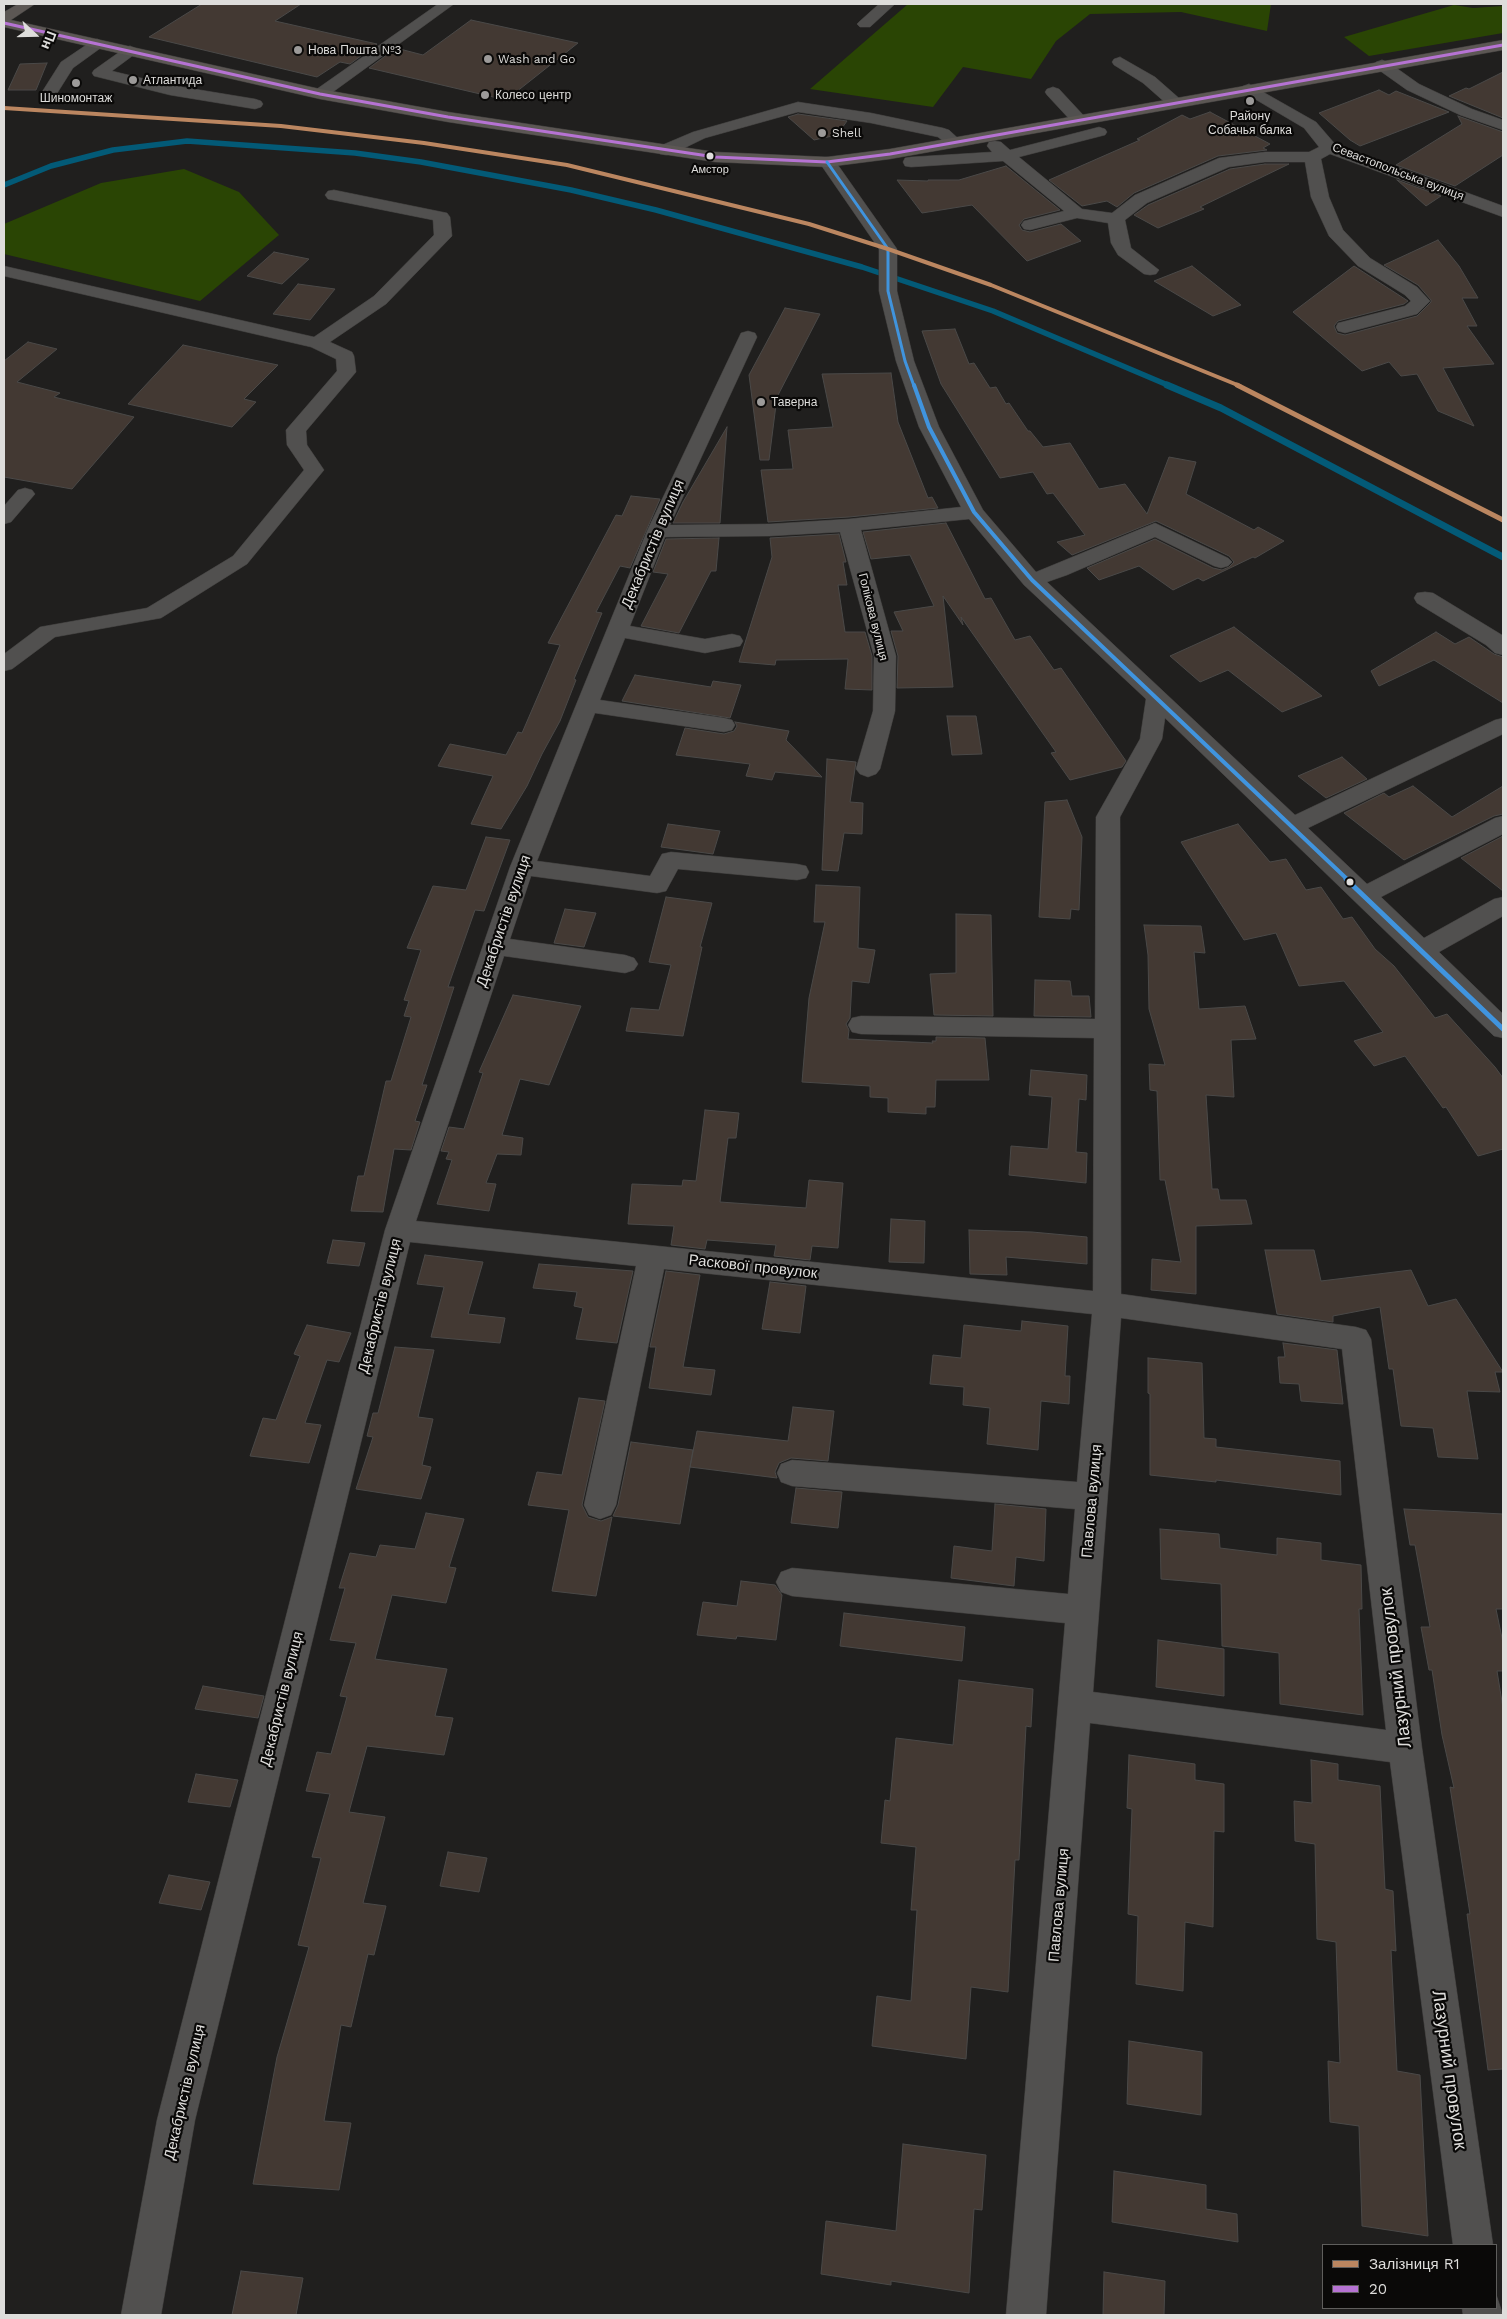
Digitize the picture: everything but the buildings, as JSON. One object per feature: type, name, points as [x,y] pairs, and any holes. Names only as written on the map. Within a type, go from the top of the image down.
[{"type":"main road","points":[[4,18],[28,4]]},
{"type":"main road","points":[[4,23],[320,94],[448,117],[715,157],[827,162],[890,154],[1503,44]]},
{"type":"street","points":[[320,94],[447,4]]},
{"type":"street","points":[[865,24],[888,4]]},
{"type":"street","points":[[50,92],[67,65],[97,44]]},
{"type":"street","points":[[130,52],[100,73],[170,90],[255,104]]},
{"type":"street","points":[[1120,62],[1149,80],[1174,102]]},
{"type":"street","points":[[1382,65],[1413,87],[1466,112],[1503,125]]},
{"type":"street","points":[[170,90],[203,68]]},
{"type":"street","name":"Севастопольська вулиця","points":[[1249,89],[1310,125],[1330,148],[1503,212]]},
{"type":"street","points":[[1053,92],[1079,120]]},
{"type":"street","points":[[666,150],[699,135],[798,107],[871,118],[944,133],[954,142]]},
{"type":"street","points":[[910,162],[1005,156],[1099,132]]},
{"type":"street","points":[[986,137],[1005,156],[1077,213]]},
{"type":"street","points":[[1030,225],[1077,213],[1116,219],[1141,199],[1225,162],[1265,157],[1312,157],[1330,148]]},
{"type":"street","points":[[1312,157],[1320,197],[1335,232],[1364,262],[1411,291],[1421,301],[1411,310],[1345,327]]},
{"type":"street","points":[[827,162],[888,249],[888,291],[905,361],[929,427],[974,512],[1032,580],[1365,895],[1421,951],[1498,1016]]},
{"type":"street","points":[[317,343],[380,300],[443,236],[441,217],[334,195]]},
{"type":"street","points":[[1116,219],[1120,243],[1124,251],[1150,270]]},
{"type":"street","points":[[4,271],[317,343],[346,356],[347,372],[296,430],[297,445],[314,470],[240,560],[153,613],[48,632],[4,664]]},
{"type":"street","name":"Декабристів вулиця","points":[[141,2315],[176,2120],[399,1230],[522,867],[657,531],[748,337]]},
{"type":"street","points":[[4,490],[25,494],[4,518]]},
{"type":"street","points":[[657,531],[770,530],[849,525],[974,512]]},
{"type":"street","name":"Голікова вулиця","points":[[849,525],[885,656],[884,711],[868,769]]},
{"type":"street","points":[[1032,580],[1060,571],[1155,529],[1221,562]]},
{"type":"street","points":[[1425,598],[1494,640],[1503,648]]},
{"type":"street","points":[[616,630],[705,646],[732,641]]},
{"type":"street","name":"Павлова вулиця","points":[[1026,2315],[1107,1304],[1108,818],[1151,739],[1157,697]]},
{"type":"street","points":[[586,705],[724,725]]},
{"type":"street","points":[[1292,826],[1503,725]]},
{"type":"street","points":[[1365,895],[1503,824]]},
{"type":"street","points":[[522,867],[657,885],[671,860],[797,872]]},
{"type":"street","points":[[1421,951],[1503,905]]},
{"type":"street","points":[[495,946],[624,964]]},
{"type":"street","points":[[861,1025],[1109,1029]]},
{"type":"street","name":"Раскової провулок","points":[[399,1230],[1107,1304]]},
{"type":"street","points":[[600,1505],[652,1256]]},
{"type":"street","name":"Лазурний провулок","points":[[1107,1304],[1356,1340],[1405,1748],[1474,2244]]},
{"type":"street","points":[[792,1473],[1092,1497]]},
{"type":"street","points":[[792,1582],[1083,1610]]},
{"type":"street","points":[[1075,1705],[1405,1748]]},
{"type":"green space","points":[[908,4],[1271,4],[1267,31],[1181,12],[1090,14],[1056,41],[1031,79],[963,67],[933,107],[810,89]]},
{"type":"green space","points":[[1454,5],[1473,8],[1503,6],[1503,33],[1369,56],[1344,37]]},
{"type":"green space","points":[[184,169],[239,192],[279,235],[200,301],[4,254],[4,224],[101,183]]},
{"type":"waterway","points":[[4,185],[51,166],[113,150],[187,141],[355,153],[421,162],[571,190],[656,210],[862,267],[993,311],[1170,386]]},
{"type":"waterway","points":[[1167,385],[1221,408],[1503,557]]},
{"type":"rail line","name":"R1","points":[[4,108],[281,126],[424,143],[567,165],[809,224],[991,285],[1251,391],[1397,468],[1503,520]]},
{"type":"transit line","name":"20","points":[[4,23],[320,94],[448,117],[715,157],[827,162],[890,154],[1503,45]]},
{"type":"transit line","points":[[827,162],[888,249],[888,291],[905,361],[929,427],[974,512],[1032,580],[1157,697],[1503,1029]]},
{"type":"place","name":"Нова Пошта №3","points":[[298,50]]},
{"type":"place","name":"Wash and Go","points":[[488,59]]},
{"type":"place","name":"Атлантида","points":[[133,80]]},
{"type":"place","name":"Шиномонтаж","points":[[76,83]]},
{"type":"place","name":"Колесо центр","points":[[485,95]]},
{"type":"place","name":"Району Собачья балка","points":[[1250,101]]},
{"type":"place","name":"Shell","points":[[822,133]]},
{"type":"place","name":"Амстор","points":[[710,156]]},
{"type":"place","name":"Таверна","points":[[761,402]]}]
